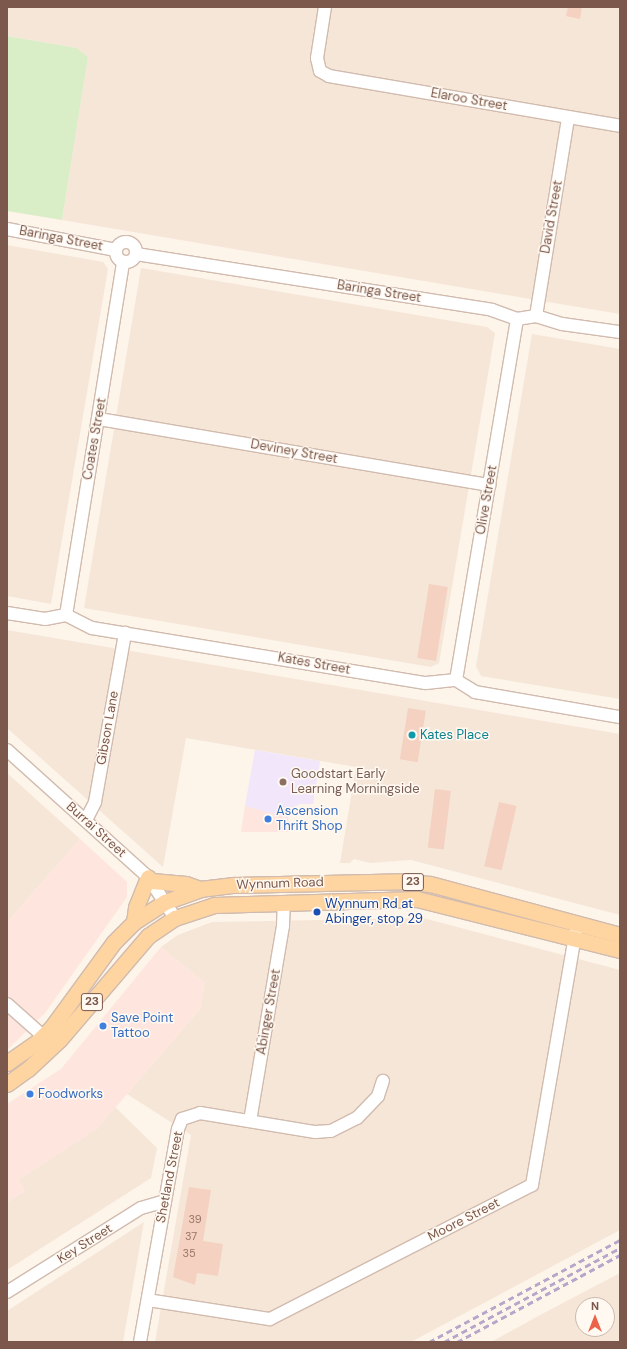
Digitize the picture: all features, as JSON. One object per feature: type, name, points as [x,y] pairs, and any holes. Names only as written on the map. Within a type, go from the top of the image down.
[{"type":"main road","points":[[134,922],[136,907],[150,879],[186,884],[200,889]]},
{"type":"main road","name":"Wynnum Road","points":[[7,1063],[43,1036],[114,942],[134,922],[165,902],[200,889],[234,885],[404,881],[430,884],[577,924],[620,934]]},
{"type":"main road","name":"Wynnum Road","points":[[10,1079],[59,1040],[136,948],[175,918],[214,905],[417,899],[442,903],[620,950]]},
{"type":"street","name":"Elaroo Street","points":[[325,7],[317,58],[320,71],[329,76],[620,126]]},
{"type":"street","name":"David Street","points":[[536,316],[568,118]]},
{"type":"street","name":"Baringa Street","points":[[7,228],[116,250]]},
{"type":"street","points":[[128,242],[134,246],[136,254],[130,262],[123,262],[117,258],[116,250],[120,244],[128,242]]},
{"type":"street","name":"Baringa Street","points":[[136,254],[492,310],[517,319],[536,316],[562,324],[620,332]]},
{"type":"street","name":"Coates Street","points":[[66,615],[99,419],[123,262]]},
{"type":"street","name":"Olive Street","points":[[456,680],[517,319]]},
{"type":"street","name":"Deviney Street","points":[[99,419],[489,485]]},
{"type":"street","points":[[7,613],[45,619],[66,615]]},
{"type":"street","name":"Kates Street","points":[[66,615],[86,626],[125,633],[426,683],[456,680]]},
{"type":"street","name":"Gibson Lane","points":[[86,820],[95,802],[125,633]]},
{"type":"street","points":[[456,680],[475,692],[620,717]]},
{"type":"street","name":"Burrai Street","points":[[7,750],[150,879],[175,918]]},
{"type":"street","name":"Abinger Street","points":[[250,1121],[283,926],[284,902]]},
{"type":"street","name":"Moore Street","points":[[148,1300],[270,1319],[532,1185],[577,924]]},
{"type":"street","points":[[7,1004],[43,1036]]},
{"type":"street","name":"Shetland Street","points":[[140,1342],[178,1129],[182,1119],[191,1114],[200,1113],[315,1132],[331,1131],[357,1118],[378,1096],[383,1081]]},
{"type":"street","name":"Key Street","points":[[7,1292],[141,1208],[165,1201]]},
{"type":"shaded area","points":[[7,7],[620,7],[620,314],[62,220],[88,57],[77,48],[7,36]]},
{"type":"shaded area","points":[[7,245],[103,262],[108,269],[51,604],[7,596]]},
{"type":"shaded area","points":[[141,268],[487,327],[495,333],[439,663],[431,667],[84,608]]},
{"type":"shaded area","points":[[532,334],[620,349],[620,699],[481,676],[476,666]]},
{"type":"shaded area","points":[[7,630],[620,734],[620,915],[411,860],[370,863],[354,859],[350,863],[340,863],[356,767],[186,738],[163,867],[7,728]]},
{"type":"shaded area","name":"Goodstart Early Learning Morningside","points":[[255,750],[320,761],[313,804],[299,804],[290,810],[288,818],[245,806]]},
{"type":"shaded area","points":[[7,773],[80,839],[7,922]]},
{"type":"shaded area","points":[[245,806],[288,818],[289,832],[241,832]]},
{"type":"shaded area","points":[[80,839],[127,882],[127,897],[45,1013],[7,1050],[7,922]]},
{"type":"shaded area","points":[[423,918],[620,970],[620,1230],[411,1342],[155,1342],[191,1135],[127,1094],[200,1009],[205,983],[161,947],[178,935],[212,922]]},
{"type":"shaded area","points":[[161,947],[205,983],[200,1009],[98,1128],[18,1180],[25,1191],[7,1202],[7,1104],[61,1069]]},
{"type":"shaded area","points":[[115,1107],[157,1148],[151,1178],[7,1270],[7,1202],[25,1191],[18,1180],[98,1128]]},
{"type":"shaded area","points":[[144,1222],[123,1342],[7,1342],[7,1311]]},
{"type":"shaded area","points":[[620,1273],[620,1342],[491,1342],[542,1314]]},
{"type":"green space","points":[[7,36],[77,48],[88,57],[62,220],[7,211]]},
{"type":"building","points":[[568,7],[582,7],[580,19],[566,16]]},
{"type":"building","points":[[429,584],[448,587],[436,661],[417,658]]},
{"type":"building","name":"Kates Place","points":[[408,708],[426,711],[418,762],[400,759]]},
{"type":"building","points":[[435,789],[451,791],[444,850],[428,848]]},
{"type":"building","points":[[499,802],[517,806],[502,870],[484,866]]},
{"type":"building","points":[[189,1187],[211,1190],[203,1241],[223,1244],[218,1276],[197,1273],[195,1285],[173,1277]]},
{"type":"railway","points":[[429,1342],[620,1240]]},
{"type":"railway","points":[[444,1342],[620,1248]]},
{"type":"railway","points":[[457,1342],[620,1255]]},
{"type":"place","name":"Kates Place","points":[[412,735]]},
{"type":"place","name":"Goodstart Early Learning Morningside","points":[[283,782]]},
{"type":"place","name":"Ascension Thrift Shop","points":[[268,819]]},
{"type":"place","name":"Wynnum Rd at Abinger, stop 29","points":[[317,912]]},
{"type":"place","name":"Save Point Tattoo","points":[[103,1026]]},
{"type":"place","name":"Foodworks","points":[[30,1094]]}]
